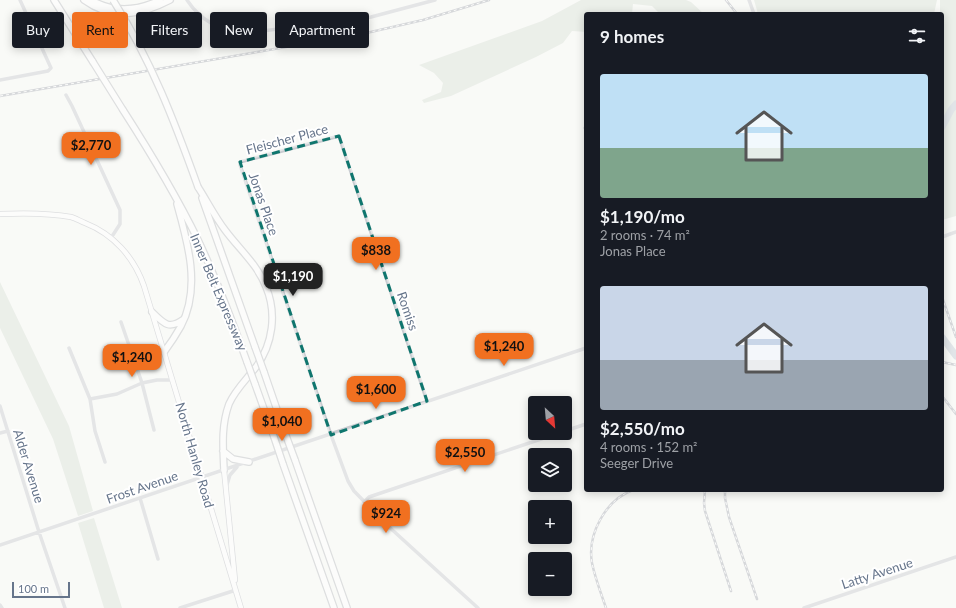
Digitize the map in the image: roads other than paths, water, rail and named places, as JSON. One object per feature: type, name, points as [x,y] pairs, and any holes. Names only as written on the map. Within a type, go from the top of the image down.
[{"type":"highway","name":"Inner Belt Expressway","points":[[54,0],[146,146],[173,192],[213,273],[232,318],[334,608]]},
{"type":"highway","points":[[84,0],[101,9],[126,14],[143,12],[170,0]]},
{"type":"highway","points":[[91,0],[104,6],[125,10],[139,8],[160,0]]},
{"type":"highway","name":"Inner Belt Expressway","points":[[113,0],[138,42],[157,80],[176,126],[347,608]]},
{"type":"highway","points":[[198,186],[225,230],[260,274],[267,288],[272,308],[272,329],[266,350],[256,367],[234,394],[228,409],[223,429],[224,470]]},
{"type":"highway","points":[[164,352],[176,335],[184,319],[190,298],[190,258],[185,232],[173,192]]},
{"type":"highway","points":[[152,312],[163,322],[169,325],[175,324],[184,319]]},
{"type":"highway","points":[[223,450],[233,458],[249,462]]},
{"type":"main road","name":"North Hanley Road","points":[[0,214],[72,217],[97,228],[111,238],[127,254],[140,274],[241,608]]},
{"type":"main road","points":[[224,470],[236,590]]},
{"type":"street","points":[[0,80],[48,71],[51,68],[20,0]]},
{"type":"street","points":[[187,0],[199,15],[209,22],[236,33],[245,33],[364,18],[435,0]]},
{"type":"street","points":[[749,0],[753,12]]},
{"type":"street","points":[[66,95],[120,210],[120,224],[111,238]]},
{"type":"street","name":"Fleischer Place","points":[[240,162],[339,136]]},
{"type":"street","name":"Romiss","points":[[339,136],[427,401]]},
{"type":"street","name":"Jonas Place","points":[[240,162],[242,172],[331,435],[348,481],[354,491],[388,526],[478,608]]},
{"type":"street","points":[[944,236],[956,232]]},
{"type":"street","points":[[121,322],[142,383],[154,430]]},
{"type":"street","points":[[69,348],[90,399],[95,431],[106,462]]},
{"type":"street","name":"Frost Avenue","points":[[0,545],[331,435],[584,349]]},
{"type":"street","points":[[90,399],[117,394],[142,383],[157,380],[173,380]]},
{"type":"street","name":"Alder Avenue","points":[[0,406],[39,532],[65,608]]},
{"type":"street","points":[[572,429],[584,425]]},
{"type":"street","points":[[0,433],[8,431]]},
{"type":"street","points":[[364,502],[369,497],[538,440]]},
{"type":"street","points":[[226,489],[230,476],[234,469],[239,465]]},
{"type":"street","points":[[140,498],[158,559]]},
{"type":"street","name":"Latty Avenue","points":[[804,608],[956,557]]},
{"type":"street","points":[[180,608],[236,590]]},
{"type":"waterway","points":[[944,123],[956,104]]},
{"type":"waterway","points":[[944,340],[956,356]]},
{"type":"railway","points":[[0,96],[362,34],[423,20],[489,0]]},
{"type":"railway","points":[[726,0],[735,12]]},
{"type":"railway","points":[[944,303],[956,337]]},
{"type":"railway","points":[[944,362],[956,365]]},
{"type":"railway","points":[[944,399],[956,414]]},
{"type":"railway","points":[[606,608],[596,580],[592,563],[592,541],[595,530],[606,510],[614,502],[629,492]]},
{"type":"railway","points":[[705,492],[705,511],[731,591]]},
{"type":"railway","points":[[725,492],[729,517],[757,599]]}]
